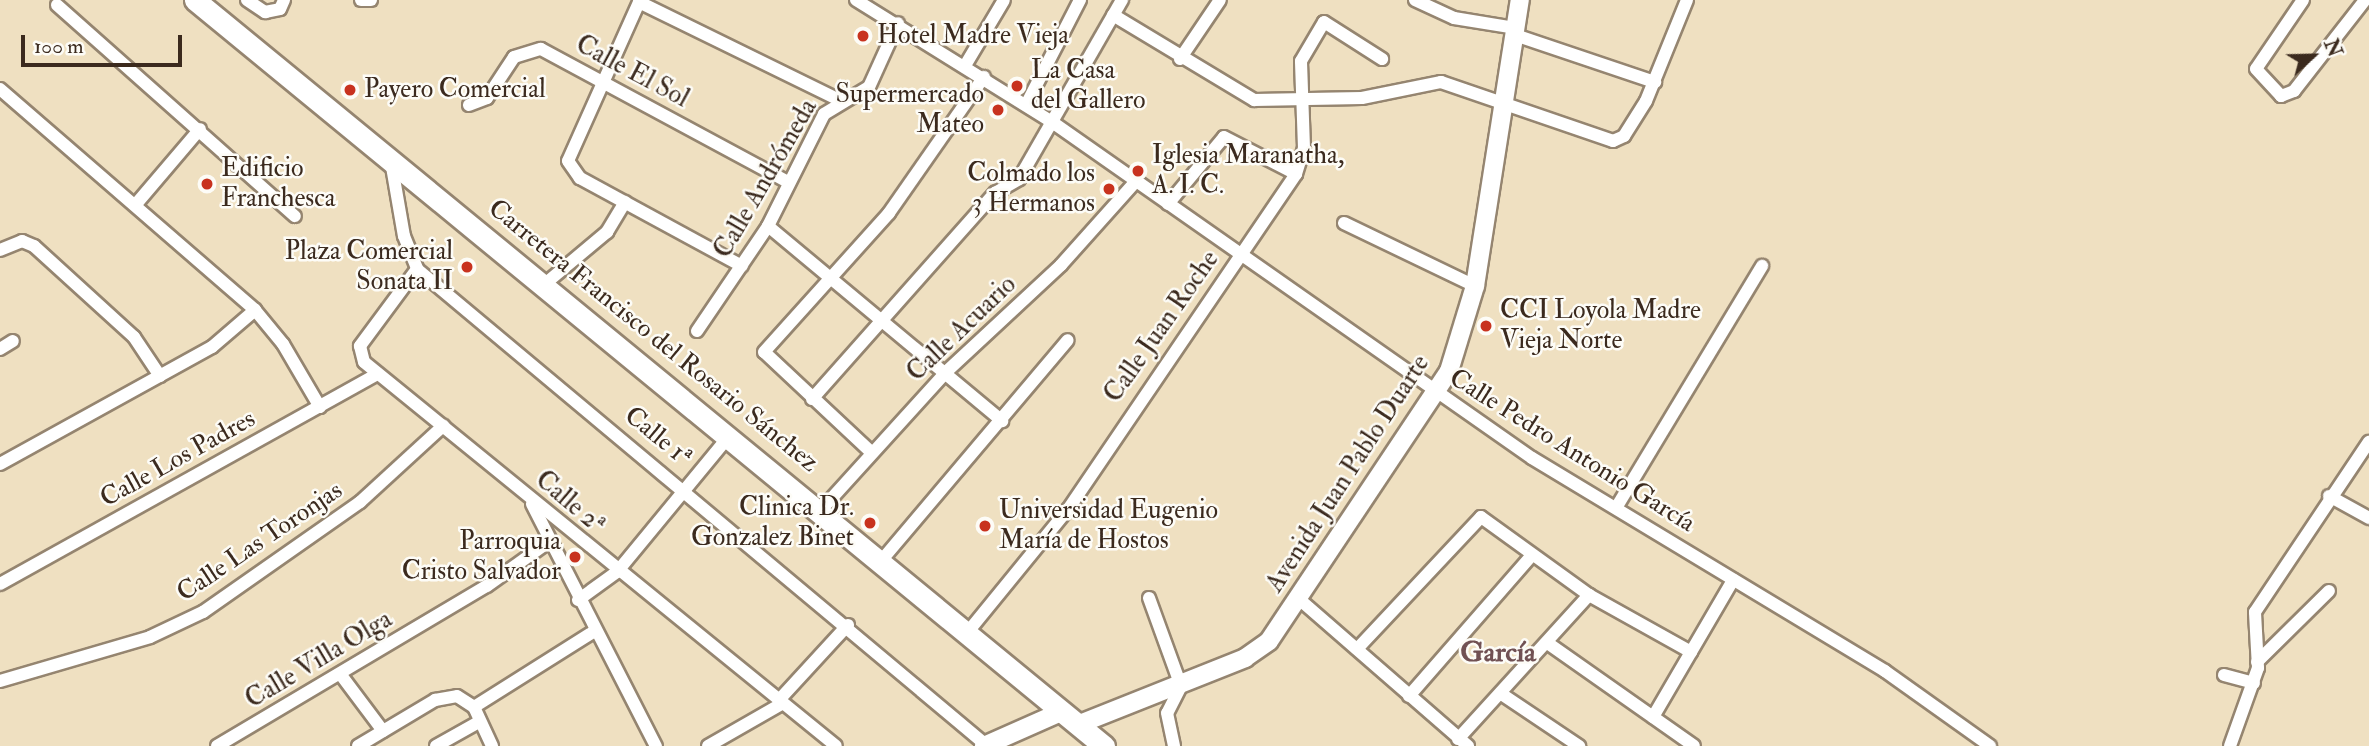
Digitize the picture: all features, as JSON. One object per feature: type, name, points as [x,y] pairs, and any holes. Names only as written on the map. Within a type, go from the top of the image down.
[{"type":"main road","name":"Carretera Francisco del Rosario Sánchez","points":[[195,0],[546,283],[1104,746]]},
{"type":"main road","name":"Avenida Juan Pablo Duarte","points":[[985,746],[1181,685],[1253,653],[1299,599],[1449,371],[1475,286],[1520,0]]},
{"type":"street","points":[[247,0],[265,12],[282,4]]},
{"type":"street","points":[[361,0],[371,0]]},
{"type":"street","name":"Calle Pedro Antonio García","points":[[856,0],[880,5],[898,23],[966,64],[1055,124],[1436,393],[1616,508],[1885,671],[1983,744]]},
{"type":"street","points":[[966,64],[1004,0]]},
{"type":"street","points":[[1026,105],[1080,0]]},
{"type":"street","points":[[812,399],[995,192],[1017,181],[1055,124],[1122,0]]},
{"type":"street","points":[[1180,59],[1220,0]]},
{"type":"street","points":[[1415,0],[1454,18],[1516,31],[1655,82]]},
{"type":"street","points":[[1113,15],[1180,59],[1254,100],[1302,102],[1418,91],[1441,82],[1504,101],[1613,141],[1624,136],[1655,82],[1687,0]]},
{"type":"street","points":[[2303,0],[2256,69],[2281,96],[2294,92],[2364,0]]},
{"type":"street","points":[[742,266],[572,170],[572,141],[640,1],[841,101]]},
{"type":"street","points":[[57,5],[295,216]]},
{"type":"street","name":"Calle Juan Roche","points":[[967,633],[1069,508],[1296,174],[1304,148],[1301,61],[1324,22],[1382,59]]},
{"type":"street","name":"Calle Andrómeda","points":[[696,331],[768,226],[824,114],[841,101],[869,87],[898,23]]},
{"type":"street","name":"Calle El Sol","points":[[469,105],[486,98],[514,57],[526,50],[541,48],[788,182]]},
{"type":"street","points":[[871,452],[765,355],[831,276],[889,213],[984,77]]},
{"type":"street","points":[[0,89],[137,203],[255,310],[284,344],[320,407]]},
{"type":"street","points":[[137,203],[200,129]]},
{"type":"street","points":[[1168,204],[1224,137],[1296,174]]},
{"type":"street","name":"Calle 1ª","points":[[390,159],[404,236],[417,269],[848,625],[985,746]]},
{"type":"street","name":"Calle Acuario","points":[[821,510],[946,372],[1061,265],[1136,181]]},
{"type":"street","points":[[546,283],[607,232],[625,202]]},
{"type":"street","points":[[1344,223],[1475,286]]},
{"type":"street","points":[[768,226],[1002,421]]},
{"type":"street","points":[[0,250],[22,241],[34,246],[134,337],[160,376]]},
{"type":"street","points":[[1616,508],[1762,266]]},
{"type":"street","name":"Calle 2ª","points":[[417,269],[360,346],[364,362],[617,572],[836,746]]},
{"type":"street","points":[[0,464],[212,347],[255,310]]},
{"type":"street","points":[[881,561],[1068,340]]},
{"type":"street","points":[[0,349],[13,341]]},
{"type":"street","name":"Calle Los Padres","points":[[0,584],[377,374]]},
{"type":"street","name":"Calle Las Toronjas","points":[[0,681],[150,637],[203,612],[360,502],[443,426]]},
{"type":"street","points":[[578,600],[617,572],[730,435]]},
{"type":"street","points":[[2230,746],[2254,683],[2257,662],[2255,612],[2329,496],[2369,442]]},
{"type":"street","points":[[2329,496],[2369,518]]},
{"type":"street","points":[[531,500],[547,543],[656,746]]},
{"type":"street","points":[[1357,649],[1478,519],[1590,595],[1691,652]]},
{"type":"street","name":"Calle Villa Olga","points":[[219,746],[341,675],[547,543]]},
{"type":"street","points":[[1409,696],[1532,555]]},
{"type":"street","points":[[1653,717],[1733,580]]},
{"type":"street","points":[[2257,662],[2329,591]]},
{"type":"street","points":[[1299,599],[1463,743],[1590,595]]},
{"type":"street","points":[[1149,598],[1181,685],[1167,713],[1174,746]]},
{"type":"street","points":[[708,746],[781,702],[848,625]]},
{"type":"street","points":[[474,707],[593,632]]},
{"type":"street","points":[[1549,644],[1694,746]]},
{"type":"street","points":[[341,675],[383,731]]},
{"type":"street","points":[[2224,675],[2254,683]]},
{"type":"street","points":[[1503,695],[1579,746]]},
{"type":"street","points":[[358,746],[447,696],[467,699],[474,707],[492,746]]},
{"type":"street","points":[[436,746],[454,741],[479,722]]},
{"type":"place","name":"Hotel Madre Vieja","points":[[863,36]]},
{"type":"place","name":"La Casa del Gallero","points":[[1017,86]]},
{"type":"place","name":"Payero Comercial","points":[[350,90]]},
{"type":"place","name":"Supermercado Mateo","points":[[998,110]]},
{"type":"place","name":"Iglesia Maranatha, A. I. C.","points":[[1138,171]]},
{"type":"place","name":"Edificio Franchesca","points":[[207,184]]},
{"type":"place","name":"Colmado los 3 Hermanos","points":[[1109,189]]},
{"type":"place","name":"Plaza Comercial Sonata II","points":[[467,267]]},
{"type":"place","name":"CCI Loyola Madre Vieja Norte","points":[[1486,326]]},
{"type":"place","name":"Clinica Dr. Gonzalez Binet","points":[[870,523]]},
{"type":"place","name":"Universidad Eugenio María de Hostos","points":[[985,526]]},
{"type":"place","name":"Parroquia Cristo Salvador","points":[[575,557]]},
{"type":"district","name":"García","points":[[1498,653]]}]
